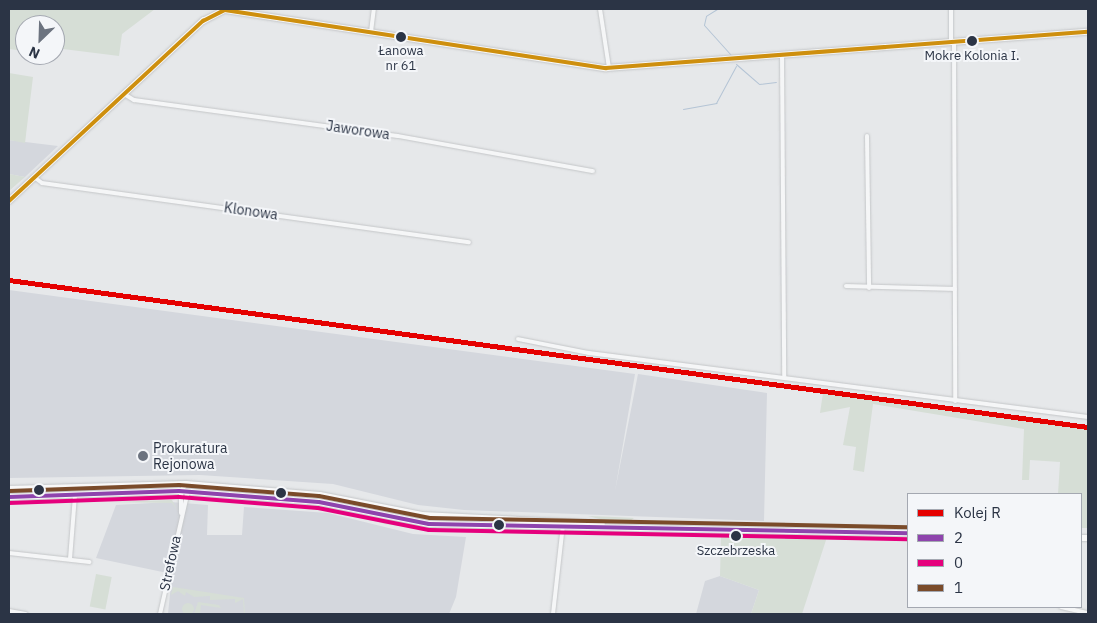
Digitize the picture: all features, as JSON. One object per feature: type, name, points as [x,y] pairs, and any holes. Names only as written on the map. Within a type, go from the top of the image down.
[{"type":"main road","points":[[9,489],[186,484],[320,495],[422,515],[563,520],[609,526]]},
{"type":"main road","points":[[9,497],[184,492],[319,502],[420,523],[563,528],[609,526],[907,533]]},
{"type":"street","points":[[371,32],[374,9]]},
{"type":"street","points":[[600,9],[609,68]]},
{"type":"street","points":[[951,9],[953,42],[955,401]]},
{"type":"street","points":[[9,201],[207,18],[239,11],[609,68],[1088,32]]},
{"type":"street","points":[[782,55],[784,376]]},
{"type":"street","name":"Jaworowa","points":[[124,94],[134,100],[398,136],[593,171]]},
{"type":"street","points":[[867,136],[869,288]]},
{"type":"street","name":"Klonowa","points":[[34,178],[42,183],[469,242]]},
{"type":"street","points":[[846,286],[955,289]]},
{"type":"street","points":[[518,338],[580,352],[784,376],[955,401],[1088,417]]},
{"type":"street","points":[[184,492],[186,484]]},
{"type":"street","name":"Strefowa","points":[[160,614],[184,492]]},
{"type":"street","points":[[70,560],[75,496]]},
{"type":"street","points":[[553,614],[563,520]]},
{"type":"street","points":[[9,553],[89,562]]},
{"type":"street","points":[[1066,608],[1088,613]]},
{"type":"street","points":[[9,611],[26,614]]},
{"type":"shaded area","points":[[9,9],[155,9],[122,34],[119,56],[65,49],[65,15],[15,15],[15,50],[9,49]]},
{"type":"shaded area","points":[[9,73],[33,77],[25,143],[9,140]]},
{"type":"shaded area","points":[[9,140],[58,146],[25,177],[9,174]]},
{"type":"shaded area","points":[[9,174],[25,177],[9,191]]},
{"type":"shaded area","points":[[9,290],[635,374],[615,491],[638,374],[767,393],[764,521],[464,510],[418,505],[333,484],[200,475],[9,478]]},
{"type":"shaded area","points":[[823,393],[1088,429],[1088,528],[1082,528],[1082,493],[1058,493],[1060,462],[1030,460],[1029,480],[1022,480],[1024,429],[873,404],[864,472],[853,470],[856,447],[843,445],[850,407],[820,413]]},
{"type":"shaded area","points":[[119,496],[170,496],[175,499],[107,498]]},
{"type":"shaded area","points":[[248,499],[274,502],[275,505],[249,503]]},
{"type":"shaded area","points":[[172,500],[177,510],[172,503],[107,502]]},
{"type":"shaded area","points":[[170,502],[208,505],[207,535],[242,535],[244,507],[328,513],[413,534],[466,537],[456,597],[449,614],[168,614],[172,574],[96,558],[116,505]]},
{"type":"shaded area","points":[[307,504],[333,508],[335,512],[306,508]]},
{"type":"shaded area","points":[[362,515],[436,527],[439,531],[384,524]]},
{"type":"shaded area","points":[[588,516],[634,518],[629,522],[611,522]]},
{"type":"shaded area","points":[[721,536],[827,537],[802,614],[751,614],[759,590],[720,576]]},
{"type":"shaded area","points":[[96,574],[112,577],[105,609],[90,606]]},
{"type":"shaded area","points":[[720,576],[759,590],[751,614],[696,614],[705,581]]},
{"type":"shaded area","points":[[173,587],[244,598],[245,614],[243,599],[235,603],[235,599],[210,600],[210,596],[194,597],[186,592],[185,596],[178,591],[171,595]]},
{"type":"shaded area","points":[[198,602],[219,605],[221,608],[201,605],[200,614],[194,614]]},
{"type":"shaded area","points":[[186,603],[190,603],[194,609],[190,615],[186,615],[182,611],[182,607]]},
{"type":"waterway","points":[[717,9],[706,16],[704,25],[731,55]]},
{"type":"waterway","points":[[736,64],[759,84],[776,82]]},
{"type":"waterway","points":[[683,109],[716,103],[736,66]]},
{"type":"rail line","name":"R","points":[[9,280],[1088,427]]},
{"type":"transit line","points":[[9,201],[203,21],[225,10],[606,68],[1088,32]]},
{"type":"transit line","name":"1","points":[[9,491],[179,485],[319,496],[430,518],[907,527]]},
{"type":"transit line","name":"2","points":[[9,497],[179,491],[319,502],[429,524],[907,533]]},
{"type":"transit line","name":"0","points":[[9,503],[179,497],[318,508],[429,530],[907,539]]},
{"type":"place","name":"Łanowa nr 61","points":[[401,37]]},
{"type":"place","name":"Mokre Kolonia I.","points":[[972,41]]},
{"type":"place","name":"Prokuratura Rejonowa","points":[[143,456]]},
{"type":"place","name":"Szczebrzeska","points":[[736,536]]}]
